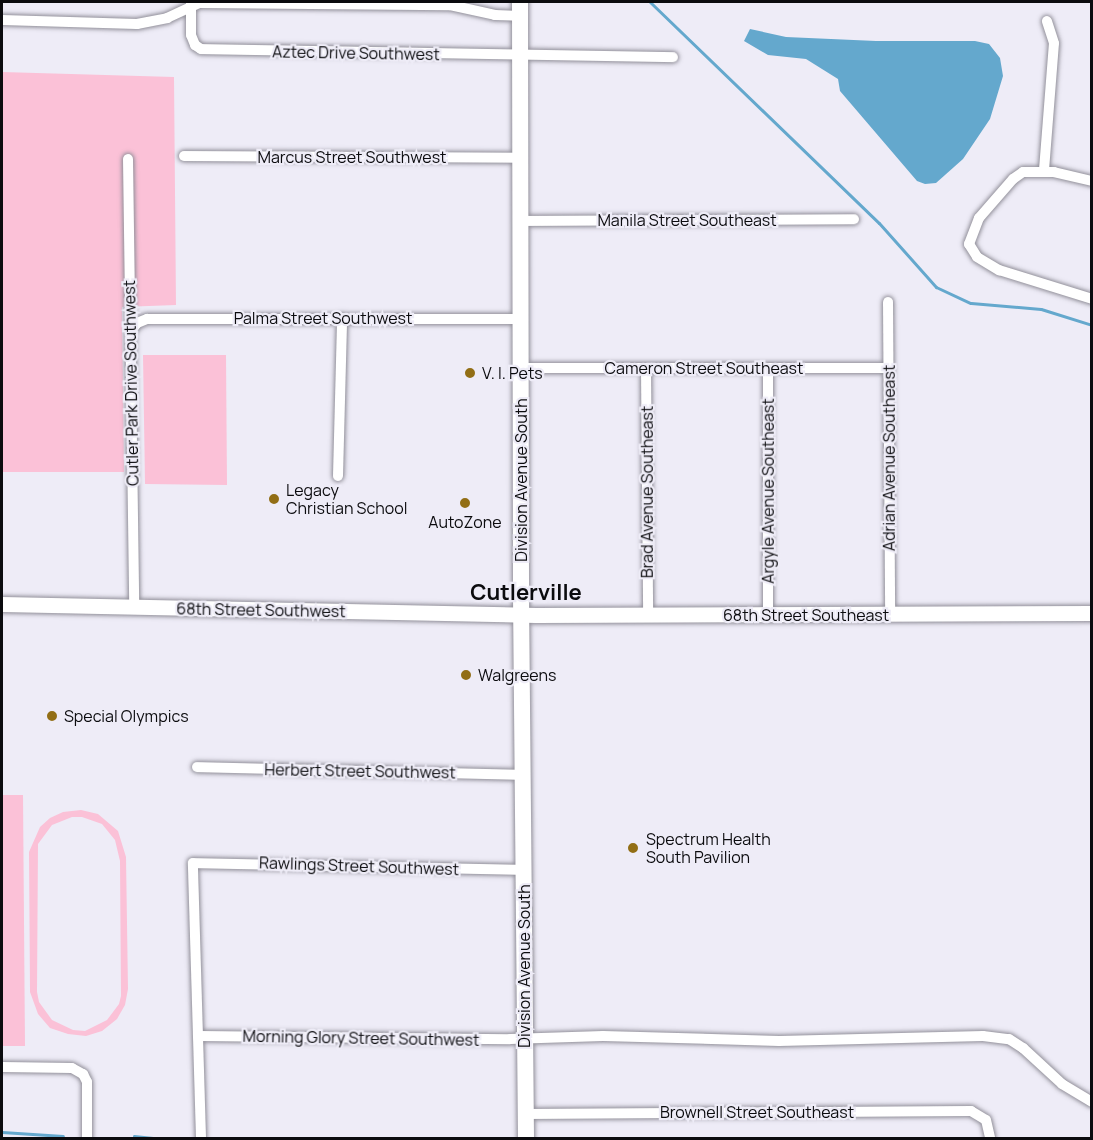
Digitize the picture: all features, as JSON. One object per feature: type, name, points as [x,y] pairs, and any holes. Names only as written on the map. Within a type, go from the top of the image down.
[{"type":"main road","name":"Division Avenue South","points":[[520,9],[521,615],[526,1138]]},
{"type":"main road","name":"68th Street Southwest","points":[[2,604],[521,615]]},
{"type":"main road","name":"68th Street Southeast","points":[[521,615],[1092,613]]},
{"type":"street","points":[[2,20],[138,24],[167,18],[191,4],[199,3],[450,5],[495,15],[520,9]]},
{"type":"street","name":"Aztec Drive Southwest","points":[[191,4],[191,36],[195,45],[201,49],[673,57]]},
{"type":"street","points":[[1044,170],[1054,43],[1047,21]]},
{"type":"street","name":"Marcus Street Southwest","points":[[184,156],[520,158]]},
{"type":"street","name":"Cutler Park Drive Southwest","points":[[128,159],[134,607]]},
{"type":"street","points":[[1092,182],[1044,170],[1023,172],[997,195],[979,218],[969,244],[971,250],[999,270],[1092,299]]},
{"type":"street","name":"Manila Street Southeast","points":[[520,221],[854,219]]},
{"type":"street","name":"Adrian Avenue Southeast","points":[[888,302],[890,614]]},
{"type":"street","points":[[338,476],[342,318]]},
{"type":"street","name":"Palma Street Southwest","points":[[131,331],[137,323],[147,319],[520,319]]},
{"type":"street","name":"Cameron Street Southeast","points":[[520,368],[889,368]]},
{"type":"street","name":"Brad Avenue Southeast","points":[[646,368],[648,616]]},
{"type":"street","name":"Argyle Avenue Southeast","points":[[768,368],[768,614]]},
{"type":"street","name":"Herbert Street Southwest","points":[[197,767],[523,775]]},
{"type":"street","name":"Rawlings Street Southwest","points":[[199,1036],[193,862],[524,870]]},
{"type":"street","points":[[199,1036],[201,1138]]},
{"type":"street","name":"Morning Glory Street Southwest","points":[[199,1036],[524,1038],[603,1036],[779,1041],[983,1036],[1009,1039],[1023,1048],[1062,1084],[1092,1102]]},
{"type":"street","points":[[2,1066],[72,1068],[83,1074],[87,1082],[87,1138]]},
{"type":"street","name":"Brownell Street Southeast","points":[[525,1114],[971,1111],[986,1120],[990,1138]]},
{"type":"shaded area","points":[[2,72],[174,77],[176,305],[122,307],[124,472],[2,472]]},
{"type":"shaded area","points":[[143,355],[226,355],[227,485],[145,484]]},
{"type":"shaded area","points":[[2,795],[23,795],[25,1046],[2,1046]]},
{"type":"shaded area","points":[[81,810],[98,814],[118,831],[126,857],[128,989],[125,1005],[117,1019],[102,1031],[86,1036],[68,1034],[50,1028],[38,1014],[30,992],[29,852],[40,827],[50,818],[63,812]],"holes":[[[72,817],[82,817],[102,824],[115,840],[120,861],[121,996],[119,1004],[107,1020],[85,1031],[73,1030],[52,1020],[39,1002],[37,992],[38,844],[52,825]]]},
{"type":"water","points":[[750,29],[786,37],[876,41],[975,41],[989,44],[1000,58],[1003,76],[990,119],[963,159],[936,183],[925,184],[917,181],[840,91],[838,79],[806,59],[768,55],[744,41]]},
{"type":"waterway","points":[[650,2],[879,223],[936,287],[971,303],[1041,309],[1092,325]]},
{"type":"waterway","points":[[2,1132],[63,1136]]},
{"type":"waterway","points":[[134,1136],[153,1138]]},
{"type":"place","name":"V. I. Pets","points":[[470,373]]},
{"type":"place","name":"Legacy Christian School","points":[[274,499]]},
{"type":"place","name":"AutoZone","points":[[465,503]]},
{"type":"place","name":"Walgreens","points":[[466,675]]},
{"type":"place","name":"Special Olympics","points":[[52,716]]},
{"type":"place","name":"Spectrum Health South Pavilion","points":[[633,848]]},
{"type":"district","name":"Cutlerville","points":[[526,593]]}]
